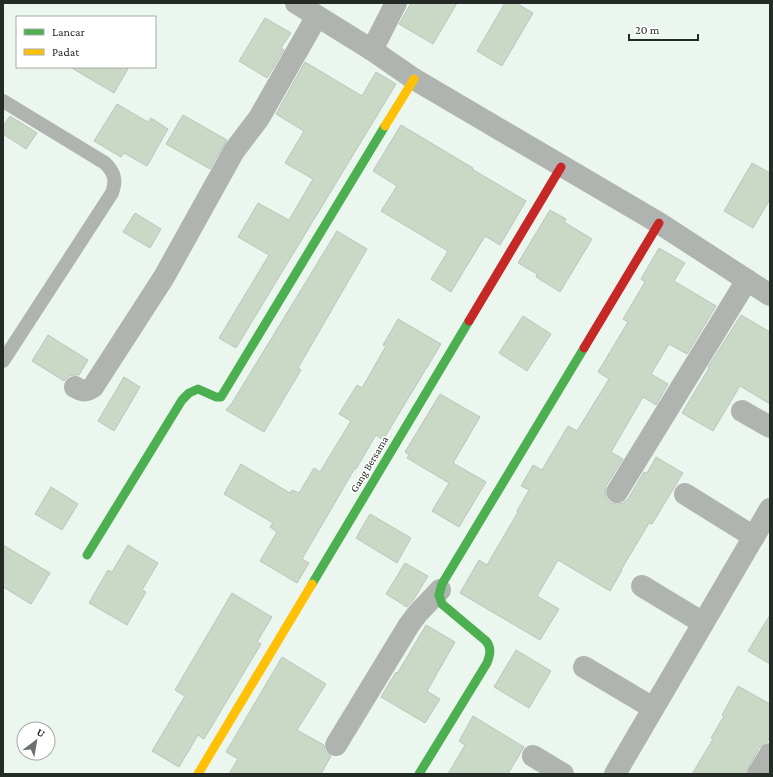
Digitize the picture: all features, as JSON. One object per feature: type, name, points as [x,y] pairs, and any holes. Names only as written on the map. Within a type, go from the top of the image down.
[{"type":"street","points":[[296,3],[372,50],[414,79],[561,167],[659,223],[770,295]]},
{"type":"street","points":[[372,50],[396,3]]},
{"type":"street","points":[[75,387],[82,391],[89,391],[93,388],[164,277],[234,151],[259,118],[317,16]]},
{"type":"street","points":[[87,556],[182,400],[189,393],[198,389],[210,393],[216,398],[221,397],[414,79]]},
{"type":"street","name":"Gang Bersama","points":[[198,774],[561,167]]},
{"type":"street","points":[[419,774],[487,663],[491,650],[486,641],[442,604],[440,600],[440,590],[442,584],[659,223]]},
{"type":"street","points":[[617,492],[747,280]]},
{"type":"street","points":[[742,411],[770,427]]},
{"type":"street","points":[[685,494],[754,536]]},
{"type":"street","points":[[615,774],[770,509]]},
{"type":"street","points":[[642,586],[703,623]]},
{"type":"street","points":[[336,745],[409,625],[418,613],[440,590]]},
{"type":"street","points":[[584,667],[653,708]]},
{"type":"street","points":[[758,774],[770,754]]},
{"type":"street","points":[[533,756],[563,774]]},
{"type":"lane","points":[[3,101],[105,163],[114,174],[115,179],[112,192],[3,361]]},
{"type":"building","points":[[411,3],[457,3],[433,44],[399,24]]},
{"type":"building","points":[[505,3],[516,3],[533,13],[502,66],[477,51]]},
{"type":"building","points":[[265,18],[291,33],[281,48],[284,50],[267,78],[239,61]]},
{"type":"building","points":[[305,62],[362,96],[376,72],[396,84],[236,348],[219,338],[269,255],[238,237],[258,203],[289,220],[313,179],[285,163],[304,131],[276,114]]},
{"type":"building","points":[[72,68],[128,68],[114,93]]},
{"type":"building","points":[[117,104],[148,122],[151,118],[168,129],[147,166],[124,153],[121,157],[94,141]]},
{"type":"building","points":[[183,115],[227,140],[210,169],[166,144]]},
{"type":"building","points":[[10,116],[37,133],[26,149],[3,134],[3,126]]},
{"type":"building","points":[[401,125],[526,201],[500,245],[485,236],[451,292],[431,279],[448,251],[381,211],[397,186],[373,171]]},
{"type":"building","points":[[752,163],[770,173],[770,199],[753,228],[724,211]]},
{"type":"building","points":[[550,210],[566,219],[564,222],[592,239],[560,292],[536,277],[537,274],[518,263]]},
{"type":"building","points":[[135,213],[161,229],[150,248],[123,232]]},
{"type":"building","points":[[337,231],[367,249],[298,368],[301,370],[264,432],[226,410],[232,403]]},
{"type":"building","points":[[659,248],[685,263],[674,281],[716,306],[687,354],[669,344],[651,374],[668,384],[656,405],[643,397],[611,452],[623,459],[606,486],[606,498],[611,503],[617,504],[623,503],[628,499],[644,472],[647,473],[656,457],[683,473],[652,524],[649,523],[610,591],[558,560],[537,596],[559,609],[540,640],[460,593],[479,560],[487,565],[518,512],[517,511],[529,490],[521,486],[533,465],[542,470],[568,426],[577,431],[609,379],[598,372],[628,322],[623,319],[645,282],[641,279]]},
{"type":"building","points":[[741,315],[770,332],[770,404],[740,386],[713,431],[682,413],[709,368],[708,367]]},
{"type":"building","points":[[523,316],[551,334],[527,371],[499,353]]},
{"type":"building","points":[[398,319],[441,344],[383,440],[376,435],[356,469],[355,468],[302,559],[309,563],[297,583],[260,561],[277,532],[270,527],[273,523],[224,494],[241,464],[290,493],[292,490],[299,493],[314,468],[320,472],[351,421],[339,414],[357,385],[362,388],[386,346],[383,345]]},
{"type":"building","points":[[48,335],[88,360],[79,375],[69,376],[64,381],[32,361]]},
{"type":"building","points":[[124,377],[140,387],[114,431],[98,421]]},
{"type":"building","points":[[440,394],[480,417],[453,463],[486,482],[459,527],[432,511],[449,483],[407,458],[409,455],[405,452]]},
{"type":"building","points":[[51,487],[78,504],[62,530],[35,514]]},
{"type":"building","points":[[370,514],[411,538],[397,563],[356,538]]},
{"type":"building","points":[[3,545],[50,573],[31,604],[3,587]]},
{"type":"building","points":[[128,545],[158,563],[142,590],[146,592],[127,625],[89,603],[108,570],[112,572]]},
{"type":"building","points":[[405,563],[428,576],[414,599],[407,607],[386,594]]},
{"type":"building","points":[[232,593],[272,617],[257,642],[261,644],[204,739],[198,735],[179,767],[152,751],[185,696],[175,690]]},
{"type":"building","points":[[770,615],[770,664],[748,651]]},
{"type":"building","points":[[426,625],[455,642],[427,691],[440,699],[425,723],[381,697],[396,672],[397,674]]},
{"type":"building","points":[[516,650],[551,671],[529,708],[494,687]]},
{"type":"building","points":[[282,657],[326,684],[297,730],[324,745],[325,751],[331,756],[321,774],[229,774],[238,759],[226,752]]},
{"type":"building","points":[[738,686],[770,704],[770,737],[767,742],[759,748],[745,774],[692,774],[713,739],[711,738],[724,716],[722,715]]},
{"type":"building","points":[[473,716],[524,747],[508,774],[448,774],[465,745],[459,741]]},
{"type":"traffic: fast","points":[[87,555],[182,400],[189,393],[198,389],[216,397],[221,397],[385,126]]},
{"type":"traffic: fast","points":[[312,584],[469,321]]},
{"type":"traffic: fast","points":[[419,774],[487,663],[490,654],[490,649],[486,641],[442,604],[439,595],[442,584],[584,348]]},
{"type":"traffic: slow","points":[[385,126],[414,79]]},
{"type":"traffic: slow","points":[[198,774],[312,584]]},
{"type":"traffic: jam","points":[[469,321],[561,167]]},
{"type":"traffic: jam","points":[[584,348],[659,223]]}]
